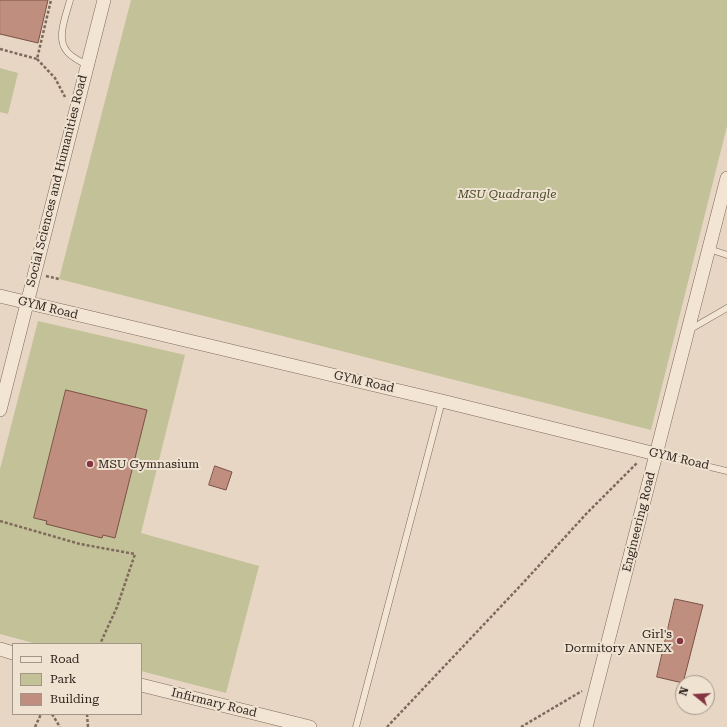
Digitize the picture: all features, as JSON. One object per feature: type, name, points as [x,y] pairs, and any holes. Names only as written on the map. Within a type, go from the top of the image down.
[{"type":"street","name":"Social Sciences and Humanities Road","points":[[0,410],[104,0]]},
{"type":"street","name":"Engineering Road","points":[[586,727],[652,453],[688,331],[727,178]]},
{"type":"street","name":"GYM Road","points":[[0,296],[442,401],[652,453]]},
{"type":"street","points":[[0,649],[12,653]]},
{"type":"street","name":"Infirmary Road","points":[[142,685],[310,727]]},
{"type":"lane","points":[[70,0],[63,30],[62,42],[66,50],[87,65]]},
{"type":"lane","points":[[709,249],[727,255]]},
{"type":"lane","points":[[688,331],[727,308]]},
{"type":"lane","points":[[356,727],[442,401]]},
{"type":"lane","name":"GYM Road","points":[[652,453],[727,471]]},
{"type":"path","points":[[37,59],[51,0]]},
{"type":"path","points":[[0,49],[37,59],[55,78],[65,97],[63,105]]},
{"type":"path","points":[[387,727],[524,583],[587,513],[652,453]]},
{"type":"path","points":[[0,521],[80,544],[135,554],[117,607],[100,643]]},
{"type":"path","points":[[521,727],[598,681]]},
{"type":"path","points":[[35,727],[41,715]]},
{"type":"path","points":[[53,715],[60,727]]},
{"type":"path","points":[[87,715],[88,727]]},
{"type":"green space","name":"MSU Quadrangle","points":[[131,0],[727,0],[727,126],[651,430],[59,279]]},
{"type":"green space","points":[[0,68],[18,73],[8,114],[0,112]]},
{"type":"green space","points":[[38,321],[185,355],[141,533],[259,566],[226,693],[142,671],[142,643],[33,643],[0,634],[0,469]]},
{"type":"building","points":[[0,0],[48,0],[38,43],[0,34]]},
{"type":"building","name":"MSU Gymnasium","points":[[66,390],[147,410],[115,538],[103,535],[102,538],[46,524],[47,521],[34,518]]},
{"type":"building","points":[[215,466],[232,472],[226,490],[209,485]]},
{"type":"building","name":"Girl's Dormitory ANNEX","points":[[675,599],[703,605],[685,675],[675,675],[675,681],[657,677]]},
{"type":"place","name":"MSU Gymnasium","points":[[90,464]]},
{"type":"place","name":"Girl's Dormitory ANNEX","points":[[680,641]]}]
